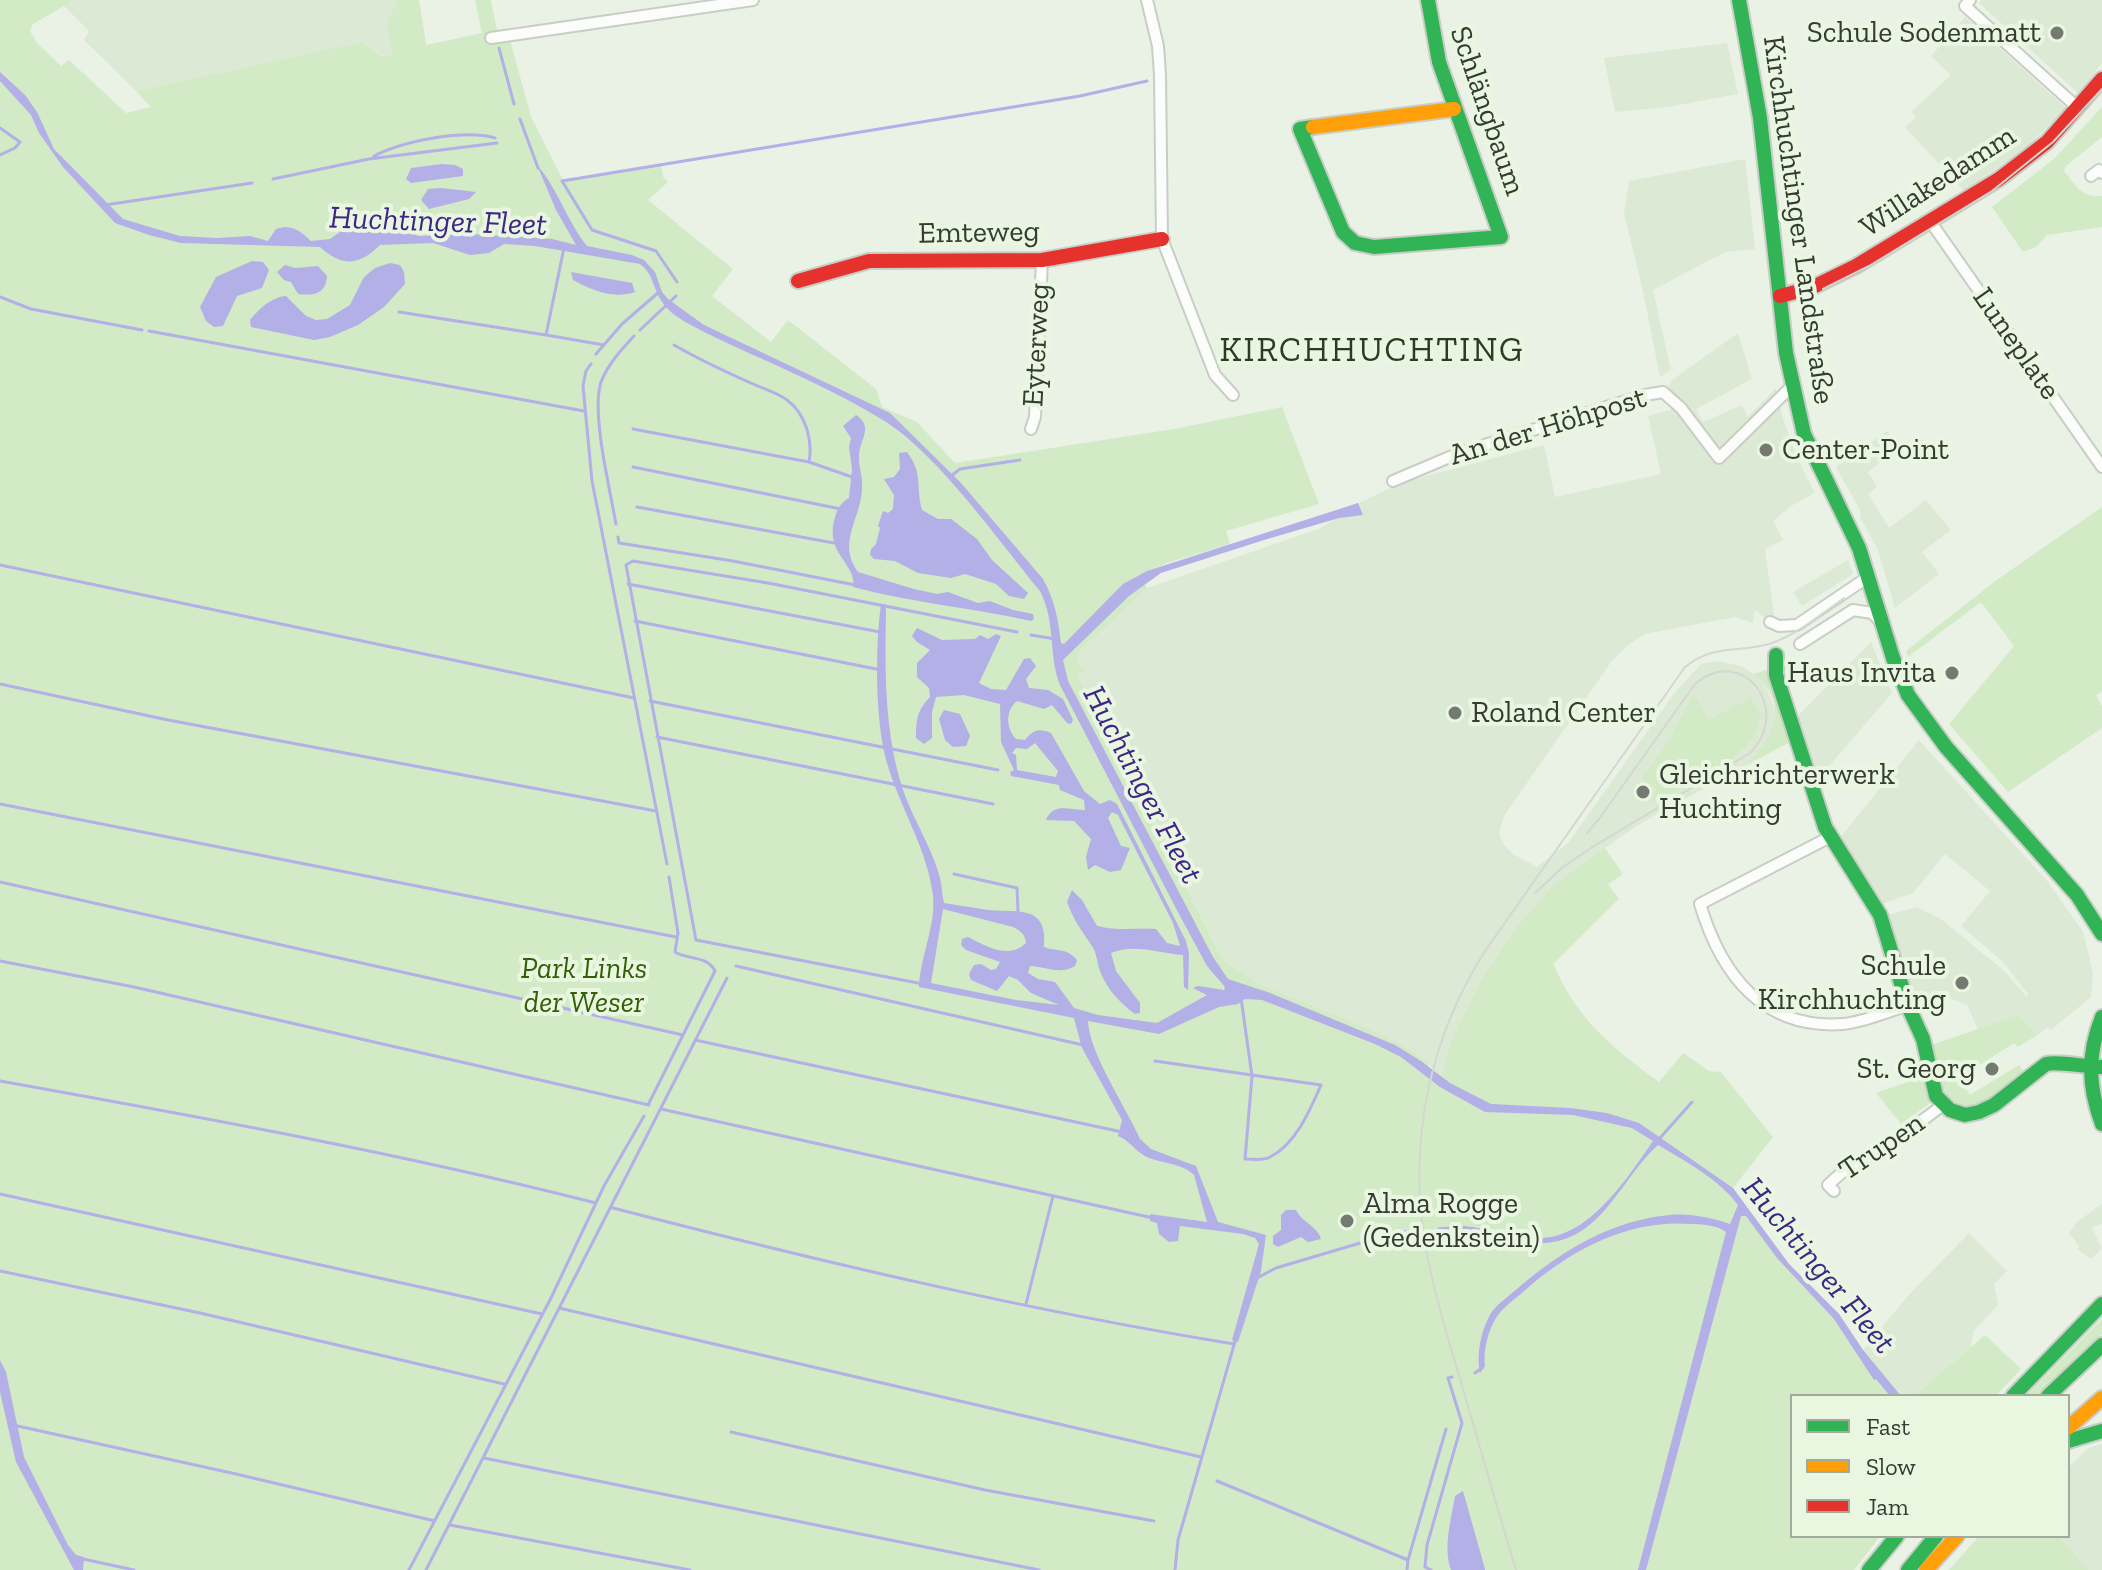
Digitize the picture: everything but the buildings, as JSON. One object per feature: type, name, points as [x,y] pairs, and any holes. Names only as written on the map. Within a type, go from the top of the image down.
[{"type":"main road","name":"Schlängbaum","points":[[1428,0],[1435,54],[1484,182],[1501,237],[1395,247],[1355,243],[1343,232],[1300,129],[1454,109]]},
{"type":"main road","name":"Kirchhuchtinger Landstraße","points":[[1739,0],[1760,118],[1782,323],[1792,386],[1804,434],[1853,536],[1902,682],[1921,715],[1974,780],[2077,895],[2102,934]]},
{"type":"main road","name":"Willakedamm","points":[[1780,296],[1811,288],[1856,266],[2028,158],[2102,79]]},
{"type":"main road","name":"Emteweg","points":[[798,281],[869,261],[1042,260],[1162,239]]},
{"type":"main road","points":[[1776,655],[1776,675],[1815,801],[1830,837],[1880,915],[1908,1006],[1923,1039],[1936,1096],[1955,1112],[1969,1115],[2007,1096],[2043,1065],[2051,1062],[2095,1067]]},
{"type":"main road","points":[[2102,1017],[2092,1045],[2095,1067],[2093,1097],[2102,1124]]},
{"type":"main road","points":[[2015,1394],[2102,1304]]},
{"type":"main road","points":[[2050,1394],[2102,1345]]},
{"type":"main road","points":[[2067,1394],[2102,1361]]},
{"type":"main road","points":[[2070,1426],[2102,1398]]},
{"type":"main road","points":[[2070,1440],[2102,1431]]},
{"type":"main road","points":[[1869,1570],[1895,1538]]},
{"type":"main road","points":[[1893,1570],[1918,1538]]},
{"type":"main road","points":[[1908,1570],[1934,1538]]},
{"type":"main road","points":[[1926,1570],[1955,1538]]},
{"type":"street","points":[[491,38],[753,0]]},
{"type":"street","points":[[1147,0],[1158,46],[1160,75],[1162,239],[1215,375],[1233,395]]},
{"type":"street","points":[[1964,2],[2078,108]]},
{"type":"street","name":"Luneplate","points":[[1930,221],[2102,467]]},
{"type":"street","name":"Eyterweg","points":[[1031,429],[1035,417],[1042,260]]},
{"type":"street","name":"An der Höhpost","points":[[1393,481],[1459,453],[1631,399],[1663,392],[1681,408],[1719,458],[1792,386]]},
{"type":"street","points":[[1770,622],[1779,626],[1797,625],[1868,577]]},
{"type":"street","points":[[1800,644],[1853,610],[1872,613],[1880,621]]},
{"type":"street","points":[[1830,837],[1700,904],[1709,932],[1751,996],[1766,1008],[1819,1024],[1844,1024],[1908,1006]]},
{"type":"street","name":"Trupen","points":[[1834,1191],[1828,1185],[1844,1169],[1891,1142],[1943,1105]]},
{"type":"shaded area","points":[[70,0],[419,0],[426,45],[384,57],[362,42],[136,91],[84,40],[89,31],[64,6]]},
{"type":"shaded area","name":"Schule Sodenmatt","points":[[1982,0],[2102,0],[2102,63],[2078,93],[1979,3]]},
{"type":"shaded area","points":[[1965,17],[2066,108],[2027,147],[1964,191],[1905,127],[1916,117],[1911,112],[1951,75],[1931,56]]},
{"type":"shaded area","points":[[1727,43],[1738,94],[1668,107],[1615,112],[1604,58]]},
{"type":"shaded area","points":[[0,72],[25,95],[37,112],[54,149],[123,219],[180,236],[250,236],[268,241],[276,229],[287,227],[299,231],[311,241],[330,239],[366,214],[375,212],[418,236],[471,234],[552,239],[576,245],[556,210],[537,165],[587,246],[644,260],[655,272],[668,299],[704,325],[890,413],[961,483],[1043,579],[1055,610],[1061,643],[1064,644],[1123,584],[1147,571],[1358,503],[1363,515],[1339,518],[1161,573],[1129,596],[1063,660],[1068,681],[1213,957],[1228,979],[1270,993],[1395,1045],[1450,1083],[1491,1104],[1570,1108],[1607,1113],[1639,1123],[1733,1188],[1789,1264],[1839,1314],[1863,1350],[1899,1394],[1888,1394],[1874,1380],[1834,1319],[1777,1258],[1746,1216],[1741,1216],[1646,1570],[1638,1570],[1726,1232],[1705,1225],[1667,1224],[1644,1227],[1600,1241],[1560,1263],[1501,1311],[1488,1335],[1485,1366],[1480,1373],[1482,1334],[1491,1313],[1534,1274],[1570,1250],[1608,1231],[1628,1223],[1670,1215],[1701,1216],[1730,1224],[1738,1205],[1721,1187],[1658,1145],[1606,1208],[1577,1234],[1558,1241],[1536,1243],[1462,1231],[1463,1226],[1538,1238],[1556,1236],[1574,1229],[1605,1204],[1653,1141],[1632,1128],[1573,1115],[1485,1112],[1440,1087],[1401,1057],[1262,1000],[1245,999],[1238,1004],[1219,1007],[1159,1034],[1088,1021],[1101,1064],[1140,1139],[1151,1149],[1196,1166],[1218,1222],[1266,1235],[1261,1271],[1238,1342],[1232,1340],[1259,1244],[1255,1238],[1243,1234],[1180,1226],[1178,1241],[1169,1242],[1159,1234],[1157,1223],[1150,1221],[1150,1214],[1207,1222],[1194,1175],[1183,1168],[1145,1156],[1118,1136],[1122,1120],[1082,1048],[1074,1018],[919,987],[932,919],[933,896],[926,862],[893,780],[883,746],[877,684],[881,604],[885,604],[886,610],[887,699],[896,765],[906,799],[936,866],[944,903],[1020,912],[1036,917],[1044,933],[1044,947],[1065,951],[1077,960],[1070,969],[1030,966],[1028,973],[1038,979],[1055,982],[1074,1008],[1098,1015],[1157,1023],[1207,995],[1193,988],[1224,990],[1225,987],[1207,966],[1060,685],[1048,614],[1040,591],[966,499],[924,453],[903,434],[862,408],[677,317],[663,303],[648,272],[640,264],[535,246],[504,244],[489,253],[470,255],[433,243],[380,245],[365,257],[343,261],[320,247],[181,243],[115,223],[63,167],[39,133],[31,115],[0,81]],"holes":[[[943,909],[1013,927],[1022,933],[1026,943],[1005,951],[968,937],[962,939],[961,945],[966,950],[1000,962],[996,969],[991,970],[981,964],[974,965],[969,974],[971,980],[997,991],[1009,976],[1031,993],[1059,1005],[931,983]]]},
{"type":"shaded area","points":[[1745,159],[1755,249],[1725,252],[1653,290],[1671,370],[1660,377],[1624,213],[1629,181]]},
{"type":"shaded area","points":[[442,164],[463,169],[463,176],[411,183],[406,179],[411,168]]},
{"type":"shaded area","points":[[428,189],[476,192],[469,199],[429,209],[421,200]]},
{"type":"shaded area","points":[[252,261],[263,262],[269,270],[262,288],[237,296],[223,326],[214,327],[206,321],[200,307],[216,277]]},
{"type":"shaded area","points":[[390,263],[400,265],[405,284],[384,307],[358,325],[314,340],[251,327],[250,320],[261,308],[270,301],[286,296],[306,316],[316,320],[327,319],[350,305],[364,277],[375,268]]},
{"type":"shaded area","points":[[285,265],[295,268],[318,266],[327,276],[324,287],[314,294],[298,294],[291,282],[284,280],[277,272]]},
{"type":"shaded area","points":[[571,272],[632,283],[635,292],[619,295],[596,290],[573,280]]},
{"type":"shaded area","points":[[1738,333],[1752,379],[1696,409],[1703,422],[1742,405],[1748,417],[1776,388],[1797,458],[1815,493],[1791,506],[1773,521],[1783,540],[1765,549],[1774,615],[1770,622],[1755,610],[1753,623],[1735,617],[1645,634],[1628,645],[1611,662],[1504,816],[1499,833],[1504,845],[1513,854],[1537,867],[1568,843],[1676,691],[1701,664],[1719,661],[1741,666],[1757,676],[1767,689],[1775,710],[1773,733],[1745,766],[1643,822],[1599,852],[1443,1078],[1428,1062],[1405,1047],[1261,985],[1223,960],[1078,676],[1083,670],[1077,662],[1077,654],[1147,588],[1321,528],[1359,503],[1403,482],[1544,445],[1555,497],[1661,474],[1648,416],[1670,410],[1675,403],[1667,391],[1672,380]],"holes":[[[1694,695],[1708,721],[1750,699],[1650,802],[1656,789],[1643,779]]]},
{"type":"shaded area","points":[[856,415],[865,429],[859,455],[861,498],[849,550],[858,572],[914,589],[937,594],[948,592],[978,603],[990,601],[1033,614],[1034,619],[1031,621],[853,587],[850,570],[836,548],[833,530],[837,511],[849,498],[852,469],[851,438],[843,426]]},
{"type":"shaded area","points":[[1887,431],[1899,448],[1868,472],[1877,487],[1868,494],[1889,528],[1926,500],[1951,530],[1922,552],[1939,574],[1895,608],[1878,550],[1836,467]]},
{"type":"shaded area","points":[[907,452],[917,474],[922,510],[938,519],[951,519],[977,539],[992,560],[1028,593],[1024,599],[1009,596],[996,584],[965,574],[951,578],[918,573],[895,561],[874,559],[870,555],[876,544],[883,511],[888,513],[893,509],[894,495],[884,479],[894,477],[900,469],[899,453]]},
{"type":"shaded area","points":[[1848,560],[1853,574],[1802,606],[1793,592]]},
{"type":"shaded area","points":[[917,628],[942,640],[975,639],[980,635],[988,639],[996,634],[1001,636],[979,683],[991,689],[1006,690],[1024,659],[1030,658],[1036,666],[1026,679],[1029,688],[1048,690],[1063,699],[1073,720],[1071,724],[1052,705],[1044,709],[1017,701],[1009,715],[1010,730],[1016,739],[1025,740],[1036,731],[1051,733],[1084,791],[1100,804],[1110,800],[1117,804],[1186,941],[1189,953],[1188,990],[1184,987],[1183,955],[1138,949],[1111,953],[1116,971],[1140,1003],[1140,1013],[1129,1010],[1110,989],[1100,971],[1094,949],[1067,902],[1072,890],[1082,900],[1097,926],[1156,929],[1167,943],[1180,946],[1173,923],[1118,815],[1112,812],[1108,818],[1121,846],[1130,848],[1121,870],[1110,872],[1095,865],[1088,870],[1086,857],[1091,839],[1074,821],[1046,820],[1057,809],[1085,810],[1084,800],[1060,790],[1059,785],[1011,776],[1010,772],[1014,770],[1001,742],[1000,704],[964,695],[936,697],[932,712],[932,738],[924,744],[916,738],[918,716],[930,697],[929,688],[917,677],[917,663],[930,650],[912,636]],"holes":[[[1035,743],[1058,771],[1056,777],[1017,770],[1016,755],[1012,753],[1016,748],[1027,749]]]},
{"type":"shaded area","points":[[1871,642],[1892,693],[1817,780],[1796,718]]},
{"type":"shaded area","points":[[944,710],[960,714],[970,736],[966,746],[953,747],[945,740],[939,719]]},
{"type":"shaded area","points":[[1919,740],[2048,882],[2083,932],[2093,973],[2091,997],[2051,1030],[2048,1027],[2036,1036],[2023,1018],[2017,1015],[1978,1029],[1967,1005],[1947,997],[1920,1008],[1883,916],[1917,907],[1941,919],[2003,970],[2027,997],[2028,994],[2004,963],[1961,926],[1990,891],[1945,854],[1913,893],[1882,904],[1839,839]]},
{"type":"shaded area","points":[[2102,1204],[2102,1224],[2091,1227],[2102,1248],[2091,1259],[2077,1249],[2079,1246],[2069,1233],[2077,1222]]},
{"type":"shaded area","points":[[1286,1210],[1296,1210],[1321,1239],[1308,1242],[1301,1237],[1278,1247],[1273,1244],[1273,1236],[1281,1230],[1281,1215]]},
{"type":"shaded area","points":[[1969,1233],[2007,1271],[1994,1284],[1998,1305],[1973,1332],[1971,1347],[1916,1394],[1899,1394],[1863,1350],[1906,1298]]},
{"type":"shaded area","points":[[0,1360],[6,1372],[24,1457],[68,1545],[76,1555],[84,1557],[83,1570],[74,1570],[16,1462],[0,1392]]},
{"type":"shaded area","points":[[2102,1444],[2102,1570],[2089,1570],[2060,1538],[2070,1538],[2070,1466],[2088,1448]]},
{"type":"shaded area","points":[[1463,1491],[1485,1570],[1451,1570],[1448,1552],[1450,1524],[1455,1496]]},
{"type":"green space","name":"Park Links der Weser","points":[[0,0],[70,0],[33,24],[30,31],[37,43],[61,66],[69,60],[126,113],[151,107],[136,91],[362,42],[383,57],[393,54],[387,25],[398,0],[419,0],[426,45],[482,33],[475,0],[491,0],[497,30],[507,29],[531,117],[563,180],[661,164],[663,177],[668,182],[648,200],[733,269],[712,296],[771,342],[788,320],[876,389],[882,407],[917,422],[955,463],[1174,429],[1282,407],[1319,504],[1226,531],[1230,544],[1167,563],[1140,576],[1147,588],[1077,654],[1077,662],[1084,670],[1078,676],[1223,960],[1261,985],[1405,1047],[1429,1062],[1428,1066],[1442,1078],[1451,1043],[1481,981],[1514,931],[1554,885],[1605,848],[1623,874],[1608,884],[1619,899],[1553,964],[1563,984],[1597,1030],[1659,1082],[1683,1053],[1709,1071],[1721,1072],[1773,1137],[1733,1188],[1789,1264],[1839,1314],[1863,1350],[1899,1394],[1790,1394],[1790,1538],[1878,1538],[1854,1570],[0,1570]]},
{"type":"green space","points":[[2102,107],[2102,137],[2064,171],[2084,193],[2102,196],[2102,227],[2047,235],[2036,247],[2023,252],[1992,207],[2054,159]]},
{"type":"green space","points":[[2102,507],[2102,691],[2096,695],[2102,706],[2102,728],[2008,792],[1949,724],[2014,646],[1981,602],[1908,657],[1906,651],[1998,579]]},
{"type":"green space","points":[[1769,669],[1790,742],[1745,766],[1764,744],[1774,721],[1772,698],[1754,674]]},
{"type":"green space","points":[[1694,694],[1708,720],[1751,698],[1761,717],[1755,733],[1731,760],[1716,770],[1649,803],[1656,789],[1642,779]]},
{"type":"green space","points":[[2017,1015],[2023,1018],[2036,1036],[2018,1047],[2014,1043],[1959,1078],[1970,1095],[2019,1065],[2026,1075],[1986,1102],[1958,1109],[1942,1093],[1932,1045]]},
{"type":"green space","points":[[1925,1076],[1933,1101],[1901,1124],[1876,1093]]},
{"type":"green space","points":[[2102,1319],[2102,1334],[2040,1394],[2028,1394]]},
{"type":"green space","points":[[1985,1335],[2021,1369],[1998,1394],[1916,1394]]},
{"type":"green space","points":[[1977,1538],[2060,1538],[2089,1570],[1949,1570]]},
{"type":"waterway","points":[[499,48],[514,104]]},
{"type":"waterway","points":[[677,282],[656,251],[592,230],[562,181],[1080,96],[1147,81]]},
{"type":"waterway","points":[[520,119],[538,168]]},
{"type":"waterway","points":[[0,128],[20,142],[0,155]]},
{"type":"waterway","points":[[374,156],[434,138],[467,135],[495,138]]},
{"type":"waterway","points":[[273,179],[369,159],[497,143]]},
{"type":"waterway","points":[[105,205],[252,183]]},
{"type":"waterway","points":[[399,312],[546,335],[564,248]]},
{"type":"waterway","points":[[596,354],[622,324],[659,292]]},
{"type":"waterway","points":[[640,330],[676,296]]},
{"type":"waterway","points":[[0,297],[31,309],[142,330]]},
{"type":"waterway","points":[[149,331],[584,411]]},
{"type":"waterway","points":[[546,335],[604,345]]},
{"type":"waterway","points":[[616,524],[602,452],[599,396],[607,369],[634,336]]},
{"type":"waterway","points":[[674,345],[775,393],[794,406],[807,428],[809,462]]},
{"type":"waterway","points":[[591,364],[583,386],[592,481],[667,864]]},
{"type":"waterway","points":[[633,429],[809,462],[852,477]]},
{"type":"waterway","points":[[951,476],[960,469],[1020,460]]},
{"type":"waterway","points":[[633,467],[841,509]]},
{"type":"waterway","points":[[637,507],[834,543]]},
{"type":"waterway","points":[[618,537],[619,543],[855,585]]},
{"type":"waterway","points":[[923,984],[696,940],[626,565],[633,561],[768,583],[1017,632]]},
{"type":"waterway","points":[[0,565],[634,698]]},
{"type":"waterway","points":[[628,584],[880,632]]},
{"type":"waterway","points":[[635,621],[881,670]]},
{"type":"waterway","points":[[1031,635],[1055,639]]},
{"type":"waterway","points":[[0,684],[168,720],[656,811]]},
{"type":"waterway","points":[[650,701],[998,770]]},
{"type":"waterway","points":[[657,737],[993,804]]},
{"type":"waterway","points":[[0,804],[676,937]]},
{"type":"waterway","points":[[954,874],[1017,888],[1018,912]]},
{"type":"waterway","points":[[648,1105],[715,971],[707,962],[675,952],[678,933],[669,877]]},
{"type":"waterway","points":[[0,882],[683,1035]]},
{"type":"waterway","points":[[0,961],[134,987],[649,1105]]},
{"type":"waterway","points":[[736,966],[1083,1045]]},
{"type":"waterway","points":[[426,1570],[727,978]]},
{"type":"waterway","points":[[1155,1061],[1321,1085],[1301,1126],[1279,1151],[1264,1159],[1245,1159],[1252,1076],[1241,998]]},
{"type":"waterway","points":[[695,1040],[1122,1132]]},
{"type":"waterway","points":[[0,1081],[374,1152],[596,1203]]},
{"type":"waterway","points":[[1660,1138],[1692,1102]]},
{"type":"waterway","points":[[661,1109],[1153,1218]]},
{"type":"waterway","points":[[409,1570],[550,1300],[604,1186],[644,1116]]},
{"type":"waterway","points":[[0,1194],[542,1314]]},
{"type":"waterway","points":[[1026,1304],[1053,1196]]},
{"type":"waterway","points":[[613,1208],[922,1283],[1078,1316],[1234,1344]]},
{"type":"waterway","points":[[1439,1229],[1451,1228]]},
{"type":"waterway","points":[[1404,1232],[1415,1230]]},
{"type":"waterway","points":[[1257,1278],[1276,1268],[1394,1233]]},
{"type":"waterway","points":[[0,1271],[200,1313],[504,1384]]},
{"type":"waterway","points":[[559,1308],[1201,1457]]},
{"type":"waterway","points":[[1175,1570],[1178,1540],[1236,1338]]},
{"type":"waterway","points":[[1475,1373],[1482,1368]]},
{"type":"waterway","points":[[1431,1570],[1425,1567],[1427,1545],[1462,1423],[1448,1378],[1452,1377]]},
{"type":"waterway","points":[[13,1425],[435,1521]]},
{"type":"waterway","points":[[1408,1560],[1446,1429]]},
{"type":"waterway","points":[[731,1432],[985,1490],[1154,1521]]},
{"type":"waterway","points":[[484,1458],[1039,1570]]},
{"type":"waterway","points":[[1217,1481],[1408,1560],[1407,1570]]},
{"type":"waterway","points":[[450,1525],[690,1570]]},
{"type":"waterway","points":[[83,1559],[134,1570]]},
{"type":"tram line","points":[[1823,289],[1869,266],[1992,191],[2053,142],[2102,89]]},
{"type":"tram line","points":[[1516,1570],[1442,1316],[1425,1242],[1419,1166],[1422,1128],[1437,1054],[1466,984],[1485,951],[1685,667],[1715,652],[1757,647],[1779,640],[1844,598]]},
{"type":"tram line","points":[[1535,893],[1563,867],[1594,846],[1750,753],[1762,736],[1766,718],[1764,701],[1757,687],[1745,676],[1730,671],[1713,673],[1695,684],[1587,833]]},
{"type":"traffic: fast","points":[[1313,127],[1300,129],[1343,232],[1355,243],[1374,247],[1501,237],[1439,62],[1428,0]]},
{"type":"traffic: fast","points":[[1739,0],[1760,118],[1786,353],[1804,434],[1859,548],[1893,658],[1908,695],[1946,747],[2077,895],[2102,934]]},
{"type":"traffic: fast","points":[[1776,655],[1776,675],[1825,827],[1880,915],[1908,1006],[1923,1039],[1936,1096],[1950,1110],[1965,1115],[1994,1105],[2046,1064],[2102,1067]]},
{"type":"traffic: fast","points":[[2102,1017],[2091,1070],[2094,1097],[2102,1124]]},
{"type":"traffic: fast","points":[[2015,1394],[2102,1304]]},
{"type":"traffic: fast","points":[[2050,1394],[2102,1345]]},
{"type":"traffic: fast","points":[[2070,1440],[2102,1431]]},
{"type":"traffic: fast","points":[[1869,1570],[1895,1538]]},
{"type":"traffic: fast","points":[[1908,1570],[1934,1538]]},
{"type":"traffic: slow","points":[[1313,127],[1454,109]]},
{"type":"traffic: slow","points":[[2070,1426],[2102,1398]]},
{"type":"traffic: slow","points":[[1926,1570],[1955,1538]]},
{"type":"traffic: jam","points":[[1780,296],[1811,288],[1856,266],[1999,179],[2047,142],[2102,79]]},
{"type":"traffic: jam","points":[[798,281],[869,261],[1042,260],[1162,239]]},
{"type":"place","name":"Schule Sodenmatt","points":[[2057,33]]},
{"type":"place","name":"Center-Point","points":[[1766,450]]},
{"type":"place","name":"Haus Invita","points":[[1952,673]]},
{"type":"place","name":"Roland Center","points":[[1455,713]]},
{"type":"place","name":"Gleichrichterwerk Huchting","points":[[1643,792]]},
{"type":"place","name":"Schule Kirchhuchting","points":[[1962,983]]},
{"type":"place","name":"St. Georg","points":[[1992,1069]]},
{"type":"place","name":"Alma Rogge (Gedenkstein)","points":[[1347,1221]]},
{"type":"district","name":"KIRCHHUCHTING","points":[[1372,351]]},
{"type":"water label","name":"Huchtinger Fleet","points":[[438,222]]},
{"type":"water label","name":"Huchtinger Fleet","points":[[1142,785]]},
{"type":"water label","name":"Huchtinger Fleet","points":[[1818,1266]]}]
